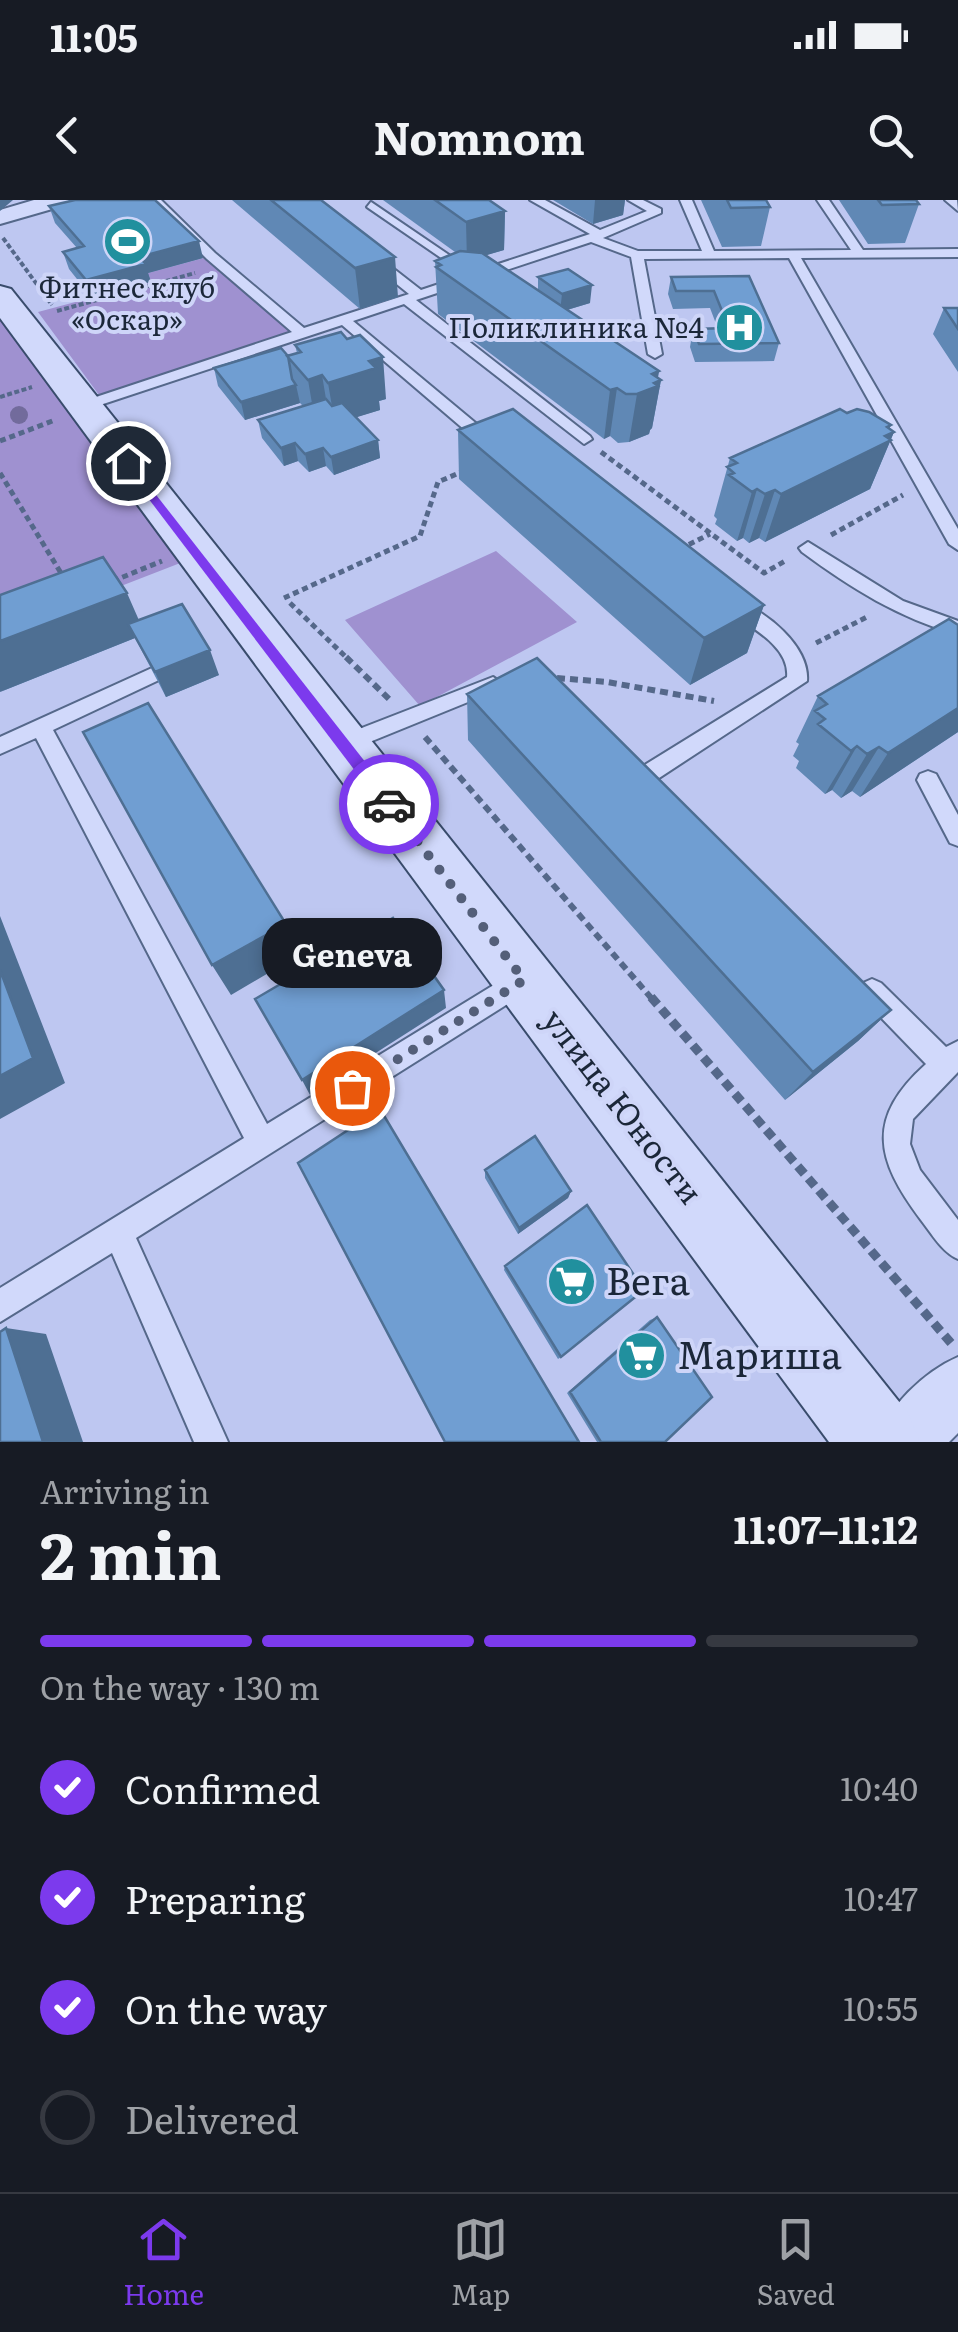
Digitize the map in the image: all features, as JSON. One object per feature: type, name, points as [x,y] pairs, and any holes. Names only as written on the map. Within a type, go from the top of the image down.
[{"type":"street","points":[[0,217],[58,200]]},
{"type":"street","name":"улица Юности","points":[[0,296],[72,412],[194,549],[880,1442]]},
{"type":"street","points":[[906,1442],[958,1388]]},
{"type":"lane","points":[[154,200],[222,266],[302,334]]},
{"type":"lane","points":[[536,200],[596,236],[638,255],[958,252]]},
{"type":"lane","points":[[72,412],[596,236],[656,211],[634,200]]},
{"type":"lane","points":[[686,200],[710,255]]},
{"type":"lane","points":[[823,200],[860,254]]},
{"type":"lane","points":[[951,200],[958,208]]},
{"type":"lane","points":[[370,205],[475,276]]},
{"type":"lane","points":[[366,254],[584,439]]},
{"type":"lane","points":[[794,254],[958,544]]},
{"type":"lane","points":[[638,255],[655,354]]},
{"type":"lane","points":[[344,320],[479,434],[511,440]]},
{"type":"lane","points":[[808,548],[891,605],[958,628]]},
{"type":"lane","points":[[651,772],[796,682],[800,670],[793,654],[671,553]]},
{"type":"lane","points":[[343,744],[525,671],[542,671],[557,678]]},
{"type":"lane","points":[[0,746],[152,675]]},
{"type":"lane","points":[[42,727],[262,1143]]},
{"type":"lane","points":[[928,780],[958,836]]},
{"type":"lane","points":[[0,1306],[524,980]]},
{"type":"lane","points":[[861,981],[952,1059],[902,1109],[893,1133],[899,1160],[958,1244]]},
{"type":"lane","points":[[118,1232],[211,1442]]},
{"type":"path","points":[[0,233],[67,325]]},
{"type":"path","points":[[57,311],[222,266]]},
{"type":"path","points":[[0,397],[37,386]]},
{"type":"path","points":[[0,441],[72,412]]},
{"type":"path","points":[[584,439],[764,573],[882,507]]},
{"type":"path","points":[[284,598],[420,536],[438,482],[474,467]]},
{"type":"path","points":[[0,472],[65,580]]},
{"type":"path","points":[[671,553],[710,534]]},
{"type":"path","points":[[108,582],[194,549]]},
{"type":"path","points":[[274,588],[408,718],[958,1352]]},
{"type":"path","points":[[557,678],[608,682],[714,701],[793,654],[891,605]]},
{"type":"shaded area","points":[[211,256],[302,334],[102,399],[38,312],[150,282],[144,274]]},
{"type":"shaded area","points":[[0,310],[188,560],[0,633]]},
{"type":"shaded area","points":[[496,551],[577,622],[420,706],[345,620]]},
{"type":"building","name":"Фитнес клуб «Оскар»","points":[[75,200],[155,200],[199,241],[139,257],[146,264],[86,280],[63,252],[84,246],[49,206]]},
{"type":"building","points":[[271,200],[321,200],[395,257],[355,268]]},
{"type":"building","points":[[435,200],[489,200],[505,211],[466,222]]},
{"type":"building","points":[[727,200],[766,200],[770,207],[731,208]]},
{"type":"building","points":[[878,200],[916,200],[919,204],[882,205]]},
{"type":"building","points":[[460,251],[482,253],[659,371],[652,374],[661,380],[654,383],[658,386],[637,394],[626,394],[617,388],[610,390],[436,267],[441,265],[435,261]]},
{"type":"building","points":[[568,269],[592,285],[562,294],[538,277]]},
{"type":"building","points":[[749,276],[779,343],[699,344],[693,329],[729,328],[714,291],[676,291],[671,277]]},
{"type":"building","points":[[944,308],[958,308],[958,329]]},
{"type":"building","points":[[341,332],[347,339],[360,335],[383,357],[369,361],[376,368],[328,383],[322,375],[308,380],[287,356],[301,352],[295,345]]},
{"type":"building","points":[[281,348],[288,356],[296,385],[241,402],[214,368]]},
{"type":"building","points":[[326,399],[332,406],[342,403],[378,440],[331,457],[323,448],[305,454],[295,443],[281,448],[258,420]]},
{"type":"building","points":[[513,409],[764,605],[704,638],[458,430]]},
{"type":"building","points":[[840,409],[847,413],[857,409],[869,412],[891,425],[887,427],[894,432],[885,436],[891,440],[781,494],[775,490],[765,494],[757,489],[752,492],[729,475],[734,473],[727,467],[737,463],[730,458]]},
{"type":"building","points":[[103,557],[127,593],[0,641],[0,595]]},
{"type":"building","points":[[182,604],[210,650],[155,672],[128,624]]},
{"type":"building","points":[[949,619],[958,625],[958,708],[888,753],[879,747],[867,754],[857,746],[851,751],[818,724],[825,719],[815,711],[827,704],[818,696]]},
{"type":"building","points":[[537,658],[891,1010],[813,1072],[467,694]]},
{"type":"building","points":[[148,703],[286,924],[212,965],[83,732]]},
{"type":"building","points":[[393,918],[444,990],[302,1080],[255,999]]},
{"type":"building","points":[[0,970],[33,1058],[0,1076]]},
{"type":"building","points":[[380,1109],[579,1442],[445,1442],[298,1163]]},
{"type":"building","points":[[535,1136],[571,1191],[519,1228],[485,1170]]},
{"type":"building","name":"Вега","points":[[587,1205],[644,1290],[561,1357],[505,1266]]},
{"type":"building","name":"Мариша","points":[[657,1317],[712,1397],[665,1442],[601,1442],[570,1392]]},
{"type":"building","points":[[6,1328],[43,1442],[0,1442],[0,1332]]},
{"type":"way so far","points":[[352,1088],[524,980],[389,804]]},
{"type":"place","name":"Фитнес клуб «Оскар»","points":[[127,241]]},
{"type":"place","name":"Поликлиника №4","points":[[739,328]]},
{"type":"place","name":"Geneva","points":[[352,1088]]},
{"type":"place","name":"Вега","points":[[571,1282]]},
{"type":"place","name":"Мариша","points":[[642,1356]]},
{"type":"route","points":[[128,463],[389,804]]}]
